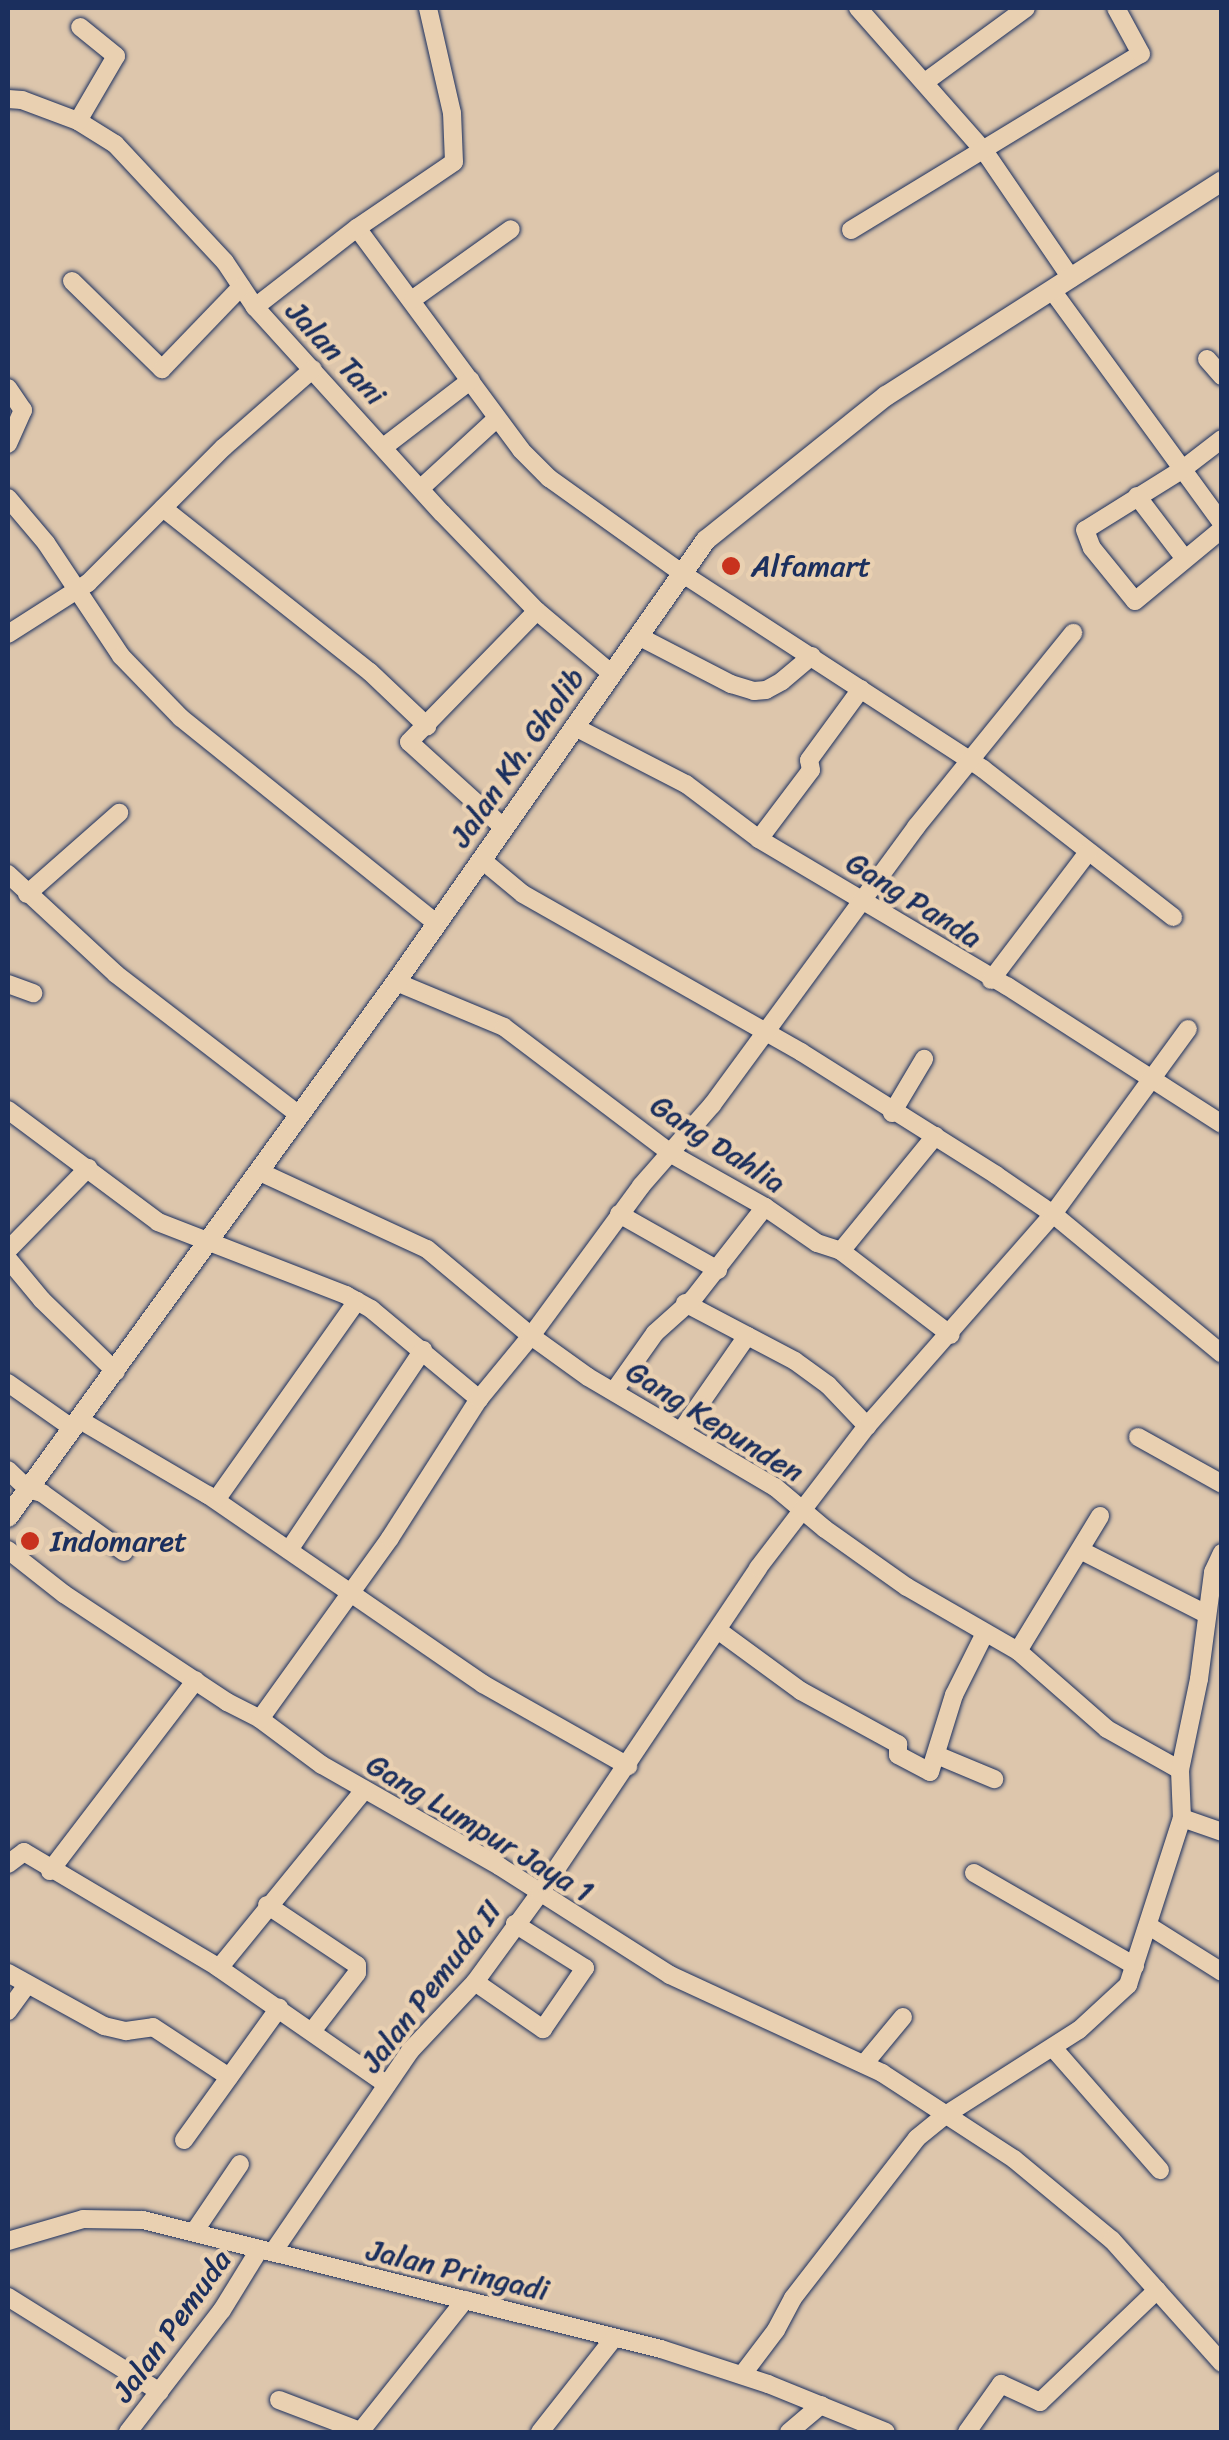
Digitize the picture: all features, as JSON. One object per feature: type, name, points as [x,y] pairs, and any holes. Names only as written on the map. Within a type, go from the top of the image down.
[{"type":"main road","name":"Jalan Kh. Gholib","points":[[8,1517],[72,1421],[116,1372],[203,1243],[260,1172],[396,982],[706,540],[886,396],[1054,293],[1071,278],[1222,181]]},
{"type":"street","points":[[255,307],[358,228],[446,169],[456,155],[443,62],[428,8]]},
{"type":"street","points":[[858,8],[985,152],[1071,278]]},
{"type":"street","points":[[926,82],[1026,8]]},
{"type":"street","points":[[851,230],[1141,54],[1116,8]]},
{"type":"street","points":[[78,121],[116,56],[80,27]]},
{"type":"street","name":"Jalan Tani","points":[[9,102],[78,121],[114,144],[145,173],[255,307],[420,488],[537,611],[611,674]]},
{"type":"street","points":[[358,228],[497,418],[549,478],[684,574],[1028,800],[1173,917]]},
{"type":"street","points":[[413,300],[511,229]]},
{"type":"street","points":[[72,281],[162,370],[241,287]]},
{"type":"street","points":[[1054,293],[1183,469],[1222,526],[1136,601],[1092,548],[1085,530],[1183,469],[1222,439]]},
{"type":"street","points":[[1207,359],[1222,376]]},
{"type":"street","points":[[8,634],[88,584],[312,369]]},
{"type":"street","points":[[384,446],[471,380]]},
{"type":"street","points":[[8,388],[24,410],[8,444]]},
{"type":"street","points":[[420,488],[497,418]]},
{"type":"street","points":[[1137,496],[1185,559]]},
{"type":"street","points":[[8,498],[46,542],[121,656],[181,718],[437,924]]},
{"type":"street","points":[[163,508],[370,672],[427,726]]},
{"type":"street","points":[[504,828],[408,742],[537,611]]},
{"type":"street","points":[[260,1719],[408,1512],[479,1399],[532,1336],[619,1214],[673,1155],[768,1033],[812,966],[916,827],[1072,633]]},
{"type":"street","points":[[638,636],[731,684],[754,691],[766,690],[782,681],[812,656]]},
{"type":"street","points":[[759,839],[811,770],[809,760],[861,689]]},
{"type":"street","name":"Gang Panda","points":[[575,727],[686,784],[759,839],[1007,986],[1222,1124]]},
{"type":"street","points":[[27,894],[119,813]]},
{"type":"street","points":[[992,980],[1088,852]]},
{"type":"street","points":[[482,860],[523,894],[768,1033],[1053,1214],[1222,1354]]},
{"type":"street","points":[[8,874],[116,974],[299,1115]]},
{"type":"street","name":"Gang Dahlia","points":[[396,982],[504,1027],[673,1155],[765,1207],[817,1243],[841,1251],[951,1335]]},
{"type":"street","points":[[8,984],[33,992]]},
{"type":"street","name":"Jalan Pemuda II","points":[[266,2251],[410,2051],[475,1982],[540,1893],[719,1632],[758,1568],[867,1426],[951,1335],[1053,1214],[1188,1029]]},
{"type":"street","points":[[892,1113],[924,1059]]},
{"type":"street","points":[[8,1110],[158,1222],[357,1301],[423,1350],[479,1399]]},
{"type":"street","points":[[841,1251],[935,1136]]},
{"type":"street","points":[[8,1250],[88,1168]]},
{"type":"street","name":"Gang Kepunden","points":[[260,1172],[427,1249],[532,1336],[804,1510],[825,1530],[906,1587],[1018,1651],[1106,1729],[1180,1770]]},
{"type":"street","points":[[614,1391],[655,1333],[718,1270],[765,1207]]},
{"type":"street","points":[[619,1214],[718,1270]]},
{"type":"street","points":[[8,1259],[42,1300],[116,1372]]},
{"type":"street","points":[[216,1500],[357,1301]]},
{"type":"street","points":[[685,1303],[828,1384],[867,1426]]},
{"type":"street","points":[[681,1431],[747,1336]]},
{"type":"street","points":[[289,1550],[423,1350]]},
{"type":"street","points":[[8,1383],[216,1500],[484,1684],[628,1766]]},
{"type":"street","points":[[1138,1436],[1222,1484]]},
{"type":"street","points":[[8,1470],[28,1489],[42,1493],[124,1552]]},
{"type":"street","points":[[1018,1651],[1100,1516]]},
{"type":"street","name":"Gang Lumpur Jaya 1","points":[[8,1550],[64,1594],[364,1790],[670,1975],[864,2064],[946,2114],[1075,2206],[1222,2363]]},
{"type":"street","points":[[1082,1551],[1206,1614]]},
{"type":"street","points":[[742,2375],[870,2196],[917,2138],[946,2114],[1054,2048],[1109,2006],[1128,1984],[1150,1926],[1170,1844],[1182,1818],[1180,1770],[1199,1678],[1206,1614],[1222,1553]]},
{"type":"street","points":[[719,1632],[801,1691],[898,1744],[898,1754],[930,1772],[954,1695],[986,1633]]},
{"type":"street","points":[[50,1871],[196,1680]]},
{"type":"street","points":[[938,1756],[994,1780]]},
{"type":"street","points":[[219,1968],[364,1790]]},
{"type":"street","points":[[1182,1818],[1222,1832]]},
{"type":"street","points":[[13,1858],[50,1871],[219,1968],[387,2085]]},
{"type":"street","points":[[974,1873],[1135,1966]]},
{"type":"street","points":[[268,1905],[358,1965],[357,1972],[313,2030]]},
{"type":"street","points":[[475,1982],[543,2029],[585,1968],[515,1924]]},
{"type":"street","points":[[1150,1926],[1222,1972]]},
{"type":"street","points":[[8,1973],[104,2026],[126,2031],[153,2027],[229,2077]]},
{"type":"street","points":[[8,2011],[26,1986]]},
{"type":"street","points":[[184,2140],[279,2008]]},
{"type":"street","points":[[864,2064],[903,2016]]},
{"type":"street","points":[[1054,2048],[1160,2170]]},
{"type":"street","points":[[194,2232],[240,2164]]},
{"type":"street","name":"Jalan Pringadi","points":[[8,2240],[84,2218],[108,2217],[194,2232],[614,2338],[742,2375],[886,2432]]},
{"type":"street","name":"Jalan Pemuda","points":[[128,2432],[266,2251]]},
{"type":"street","points":[[967,2432],[1001,2384],[1040,2402],[1157,2290]]},
{"type":"street","points":[[8,2297],[160,2392]]},
{"type":"street","points":[[279,2400],[362,2432],[465,2300]]},
{"type":"street","points":[[540,2432],[614,2338]]},
{"type":"street","points":[[789,2432],[821,2405]]},
{"type":"place","name":"Alfamart","points":[[731,566]]},
{"type":"place","name":"Indomaret","points":[[30,1541]]}]
